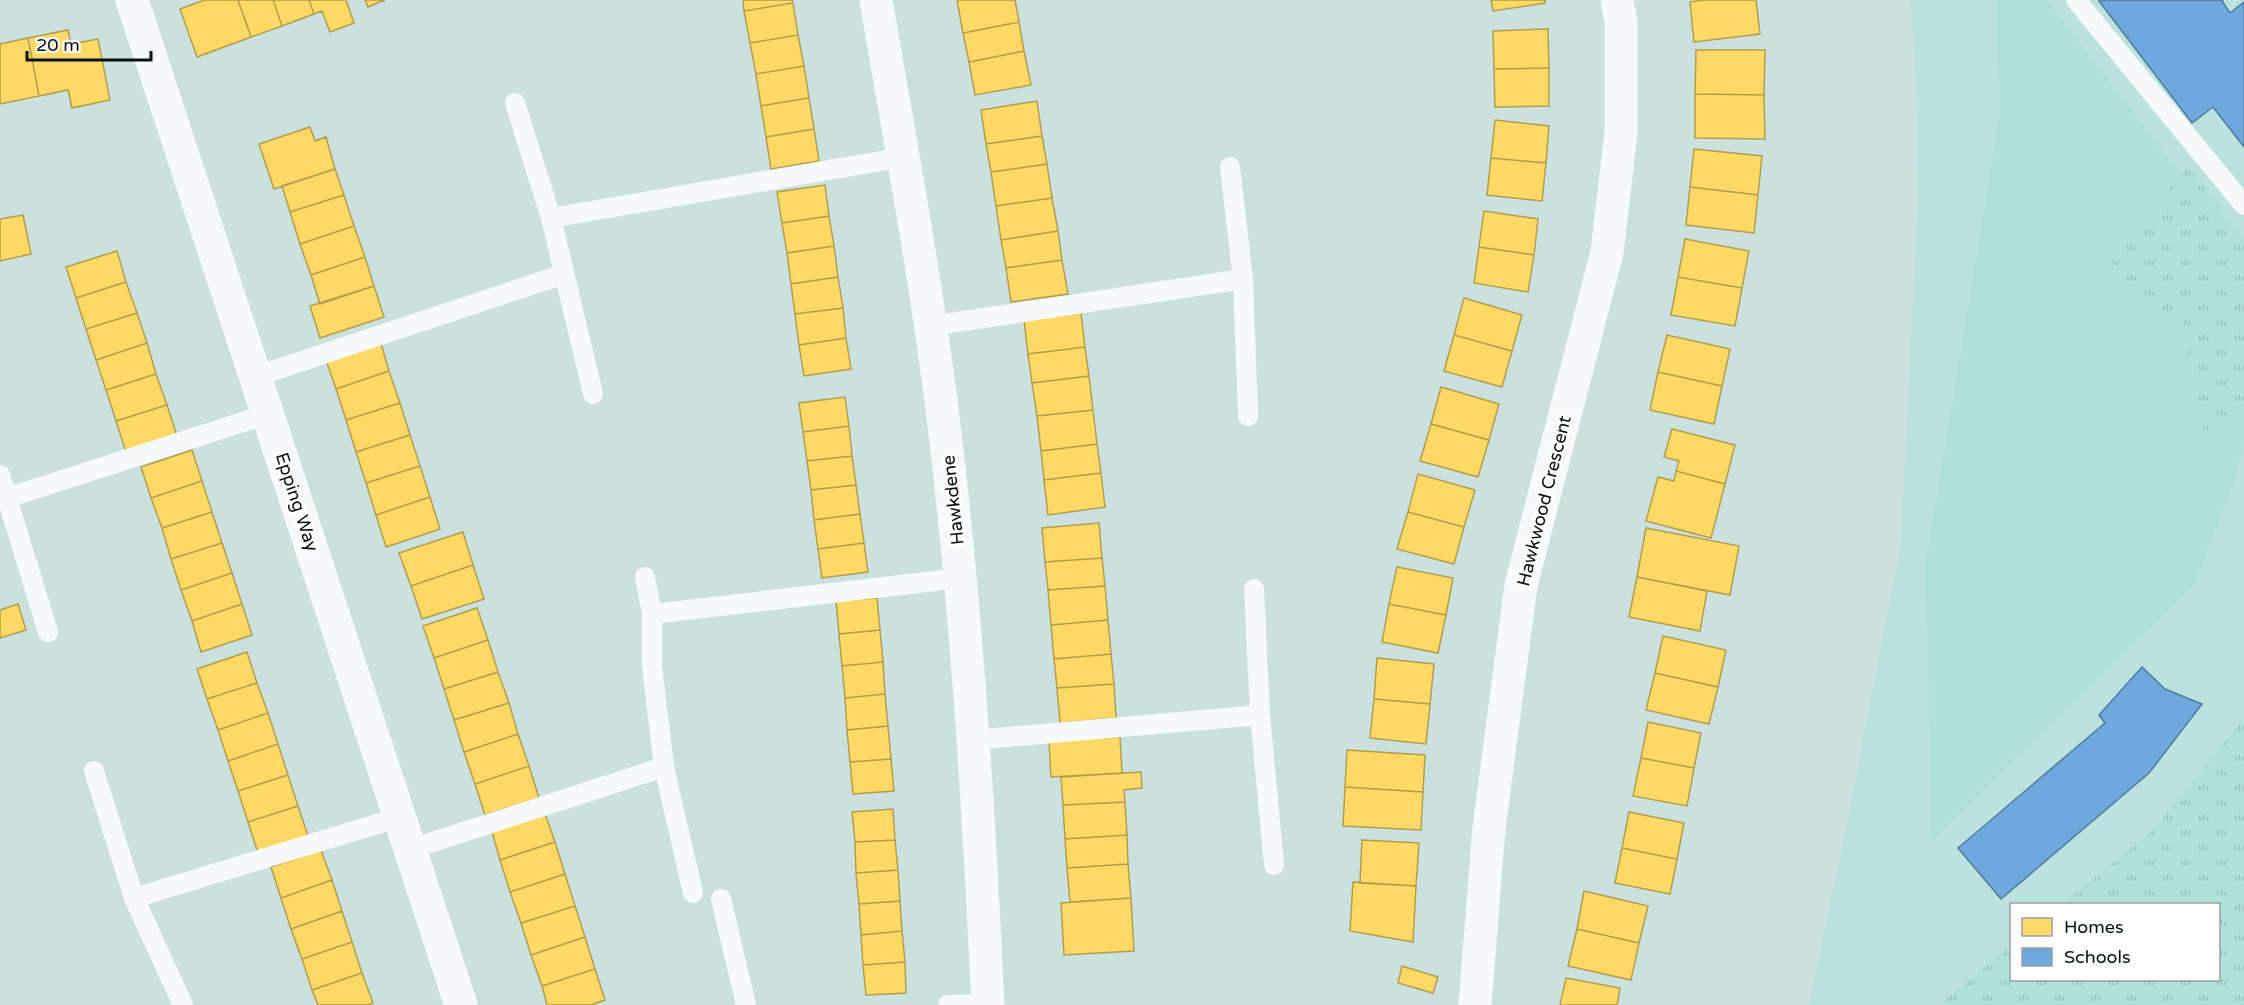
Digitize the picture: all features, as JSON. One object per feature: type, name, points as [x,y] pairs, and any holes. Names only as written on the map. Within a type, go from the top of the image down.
[{"type":"street","name":"Epping Way","points":[[132,0],[461,1005]]},
{"type":"street","name":"Hawkdene","points":[[876,0],[904,157],[946,439],[961,578],[982,868],[988,1004]]},
{"type":"street","name":"Hawkwood Crescent","points":[[1475,1005],[1489,828],[1521,585],[1607,252],[1621,133],[1621,22],[1617,0]]},
{"type":"lane","points":[[2076,0],[2244,205]]},
{"type":"lane","points":[[515,103],[551,218],[593,394]]},
{"type":"lane","points":[[551,218],[904,157]]},
{"type":"lane","points":[[1230,167],[1243,279],[1248,417]]},
{"type":"lane","points":[[255,377],[564,274]]},
{"type":"lane","points":[[930,326],[1243,279]]},
{"type":"lane","points":[[7,498],[268,414]]},
{"type":"lane","points":[[0,475],[48,632]]},
{"type":"lane","points":[[645,577],[652,614],[652,666],[664,767],[693,893]]},
{"type":"lane","points":[[652,614],[961,578]]},
{"type":"lane","points":[[1254,589],[1260,715],[1274,865]]},
{"type":"lane","points":[[973,740],[1260,715]]},
{"type":"lane","points":[[411,849],[664,767]]},
{"type":"lane","points":[[94,771],[134,898],[183,1005]]},
{"type":"lane","points":[[134,898],[400,817]]},
{"type":"lane","points":[[721,899],[746,1005]]},
{"type":"lane","points":[[948,1005],[988,1004]]},
{"type":"shaded area","points":[[1911,0],[2244,0],[2244,718],[2152,831],[2063,903],[2010,903],[2010,947],[1939,1005],[1809,1005],[1843,844],[1901,544],[1918,202],[1917,95]]},
{"type":"green space","points":[[1997,0],[2047,0],[2244,257],[2244,446],[2233,485],[2194,585],[1931,841],[1926,563],[2000,112]]},
{"type":"green space","points":[[2189,166],[2244,239],[2244,421],[2204,433],[2181,314],[2155,316],[2109,258]]},
{"type":"green space","points":[[2244,718],[2244,1005],[1939,1005],[2010,947],[2010,981],[2220,981],[2220,903],[2063,903],[2152,831]]},
{"type":"building: Homes","points":[[205,0],[238,0],[251,37],[197,57],[180,9]]},
{"type":"building: Homes","points":[[238,0],[273,0],[282,26],[251,37]]},
{"type":"building: Homes","points":[[273,0],[309,0],[314,14],[282,26]]},
{"type":"building: Homes","points":[[309,0],[346,0],[354,23],[330,32],[322,11],[314,14]]},
{"type":"building: Homes","points":[[365,0],[385,0],[368,7]]},
{"type":"building: Homes","points":[[743,0],[792,0],[793,3],[744,11]]},
{"type":"building: Homes","points":[[957,0],[1015,0],[1019,22],[963,33]]},
{"type":"building: Homes","points":[[1491,0],[1545,0],[1545,3],[1493,11]]},
{"type":"building: Homes","points":[[1756,0],[1760,34],[1694,42],[1690,2]]},
{"type":"building: Homes","points":[[793,3],[798,35],[750,43],[744,11]]},
{"type":"building: Homes","points":[[1019,22],[1024,51],[969,62],[963,33]]},
{"type":"building: Homes","points":[[1548,29],[1549,68],[1494,69],[1493,31]]},
{"type":"building: Homes","points":[[68,30],[71,44],[98,39],[110,100],[72,108],[68,90],[39,96],[28,38]]},
{"type":"building: Homes","points":[[798,35],[804,66],[756,74],[750,43]]},
{"type":"building: Homes","points":[[28,38],[39,96],[0,104],[0,44]]},
{"type":"building: Homes","points":[[1696,50],[1765,50],[1764,95],[1695,94]]},
{"type":"building: Homes","points":[[1024,51],[1031,85],[975,95],[969,62]]},
{"type":"building: Homes","points":[[804,66],[809,98],[761,106],[756,74]]},
{"type":"building: Homes","points":[[1549,68],[1549,106],[1495,107],[1494,69]]},
{"type":"building: Homes","points":[[1695,94],[1764,95],[1765,139],[1695,138]]},
{"type":"building: Homes","points":[[809,98],[814,129],[766,137],[761,106]]},
{"type":"building: Homes","points":[[1037,101],[1042,136],[986,144],[981,110]]},
{"type":"building: Homes","points":[[1495,120],[1549,126],[1546,163],[1491,158]]},
{"type":"building: Homes","points":[[310,127],[315,141],[326,137],[335,169],[274,189],[259,144]]},
{"type":"building: Homes","points":[[814,129],[819,161],[771,169],[766,137]]},
{"type":"building: Homes","points":[[1042,136],[1047,164],[991,172],[986,144]]},
{"type":"building: Homes","points":[[1694,149],[1762,156],[1758,195],[1690,187]]},
{"type":"building: Homes","points":[[1491,158],[1546,163],[1542,201],[1487,195]]},
{"type":"building: Homes","points":[[1047,164],[1052,198],[996,206],[991,172]]},
{"type":"building: Homes","points":[[335,169],[344,195],[290,212],[282,186]]},
{"type":"building: Homes","points":[[825,185],[829,216],[782,223],[777,192]]},
{"type":"building: Homes","points":[[1690,187],[1758,195],[1754,233],[1686,225]]},
{"type":"building: Homes","points":[[344,195],[354,226],[300,244],[290,212]]},
{"type":"building: Homes","points":[[1052,198],[1058,231],[1001,240],[996,206]]},
{"type":"building: Homes","points":[[1484,211],[1538,219],[1534,255],[1479,247]]},
{"type":"building: Homes","points":[[23,215],[31,254],[0,261],[0,219]]},
{"type":"building: Homes","points":[[829,216],[834,246],[787,253],[782,223]]},
{"type":"building: Homes","points":[[354,226],[365,257],[311,275],[300,244]]},
{"type":"building: Homes","points":[[1058,231],[1062,260],[1006,268],[1001,240]]},
{"type":"building: Homes","points":[[1685,239],[1749,251],[1742,288],[1678,277]]},
{"type":"building: Homes","points":[[834,246],[838,277],[791,284],[787,253]]},
{"type":"building: Homes","points":[[1479,247],[1534,255],[1528,292],[1474,283]]},
{"type":"building: Homes","points":[[117,251],[126,282],[76,298],[66,267]]},
{"type":"building: Homes","points":[[365,257],[374,286],[320,304],[311,275]]},
{"type":"building: Homes","points":[[1062,260],[1068,294],[1011,302],[1006,268]]},
{"type":"building: Homes","points":[[838,277],[843,308],[795,314],[791,284]]},
{"type":"building: Homes","points":[[1678,277],[1742,288],[1735,326],[1671,315]]},
{"type":"building: Homes","points":[[126,282],[137,313],[86,329],[76,298]]},
{"type":"building: Homes","points":[[374,286],[384,317],[320,338],[310,306]]},
{"type":"building: Homes","points":[[1464,298],[1522,315],[1512,351],[1454,335]]},
{"type":"building: Homes","points":[[843,308],[846,338],[799,345],[795,314]]},
{"type":"building: Homes","points":[[137,313],[147,343],[96,360],[86,329]]},
{"type":"building: Homes","points":[[1081,313],[1085,347],[1028,354],[1024,320]]},
{"type":"building: Homes","points":[[1454,335],[1512,351],[1502,387],[1444,371]]},
{"type":"building: Homes","points":[[1667,335],[1730,349],[1722,386],[1658,372]]},
{"type":"building: Homes","points":[[846,338],[851,369],[804,376],[799,345]]},
{"type":"building: Homes","points":[[380,340],[389,371],[336,389],[325,357]]},
{"type":"building: Homes","points":[[147,343],[156,374],[106,390],[96,360]]},
{"type":"building: Homes","points":[[1085,347],[1089,376],[1032,383],[1028,354]]},
{"type":"building: Homes","points":[[389,371],[400,403],[346,420],[336,389]]},
{"type":"building: Homes","points":[[1658,372],[1722,386],[1714,424],[1650,410]]},
{"type":"building: Homes","points":[[156,374],[167,405],[116,421],[106,390]]},
{"type":"building: Homes","points":[[1089,376],[1093,410],[1037,416],[1032,383]]},
{"type":"building: Homes","points":[[1441,387],[1499,404],[1489,440],[1431,424]]},
{"type":"building: Homes","points":[[845,397],[849,426],[803,432],[799,403]]},
{"type":"building: Homes","points":[[400,403],[410,435],[356,452],[346,420]]},
{"type":"building: Homes","points":[[167,405],[177,436],[126,452],[116,421]]},
{"type":"building: Homes","points":[[1093,410],[1097,444],[1041,451],[1037,416]]},
{"type":"building: Homes","points":[[1431,424],[1489,440],[1478,477],[1420,461]]},
{"type":"building: Homes","points":[[849,426],[852,456],[807,461],[803,432]]},
{"type":"building: Homes","points":[[1672,429],[1735,445],[1725,484],[1676,471],[1679,461],[1664,457]]},
{"type":"building: Homes","points":[[410,435],[420,466],[366,483],[356,452]]},
{"type":"building: Homes","points":[[1097,444],[1101,473],[1044,480],[1041,451]]},
{"type":"building: Homes","points":[[192,450],[202,481],[151,498],[141,467]]},
{"type":"building: Homes","points":[[852,456],[856,485],[811,490],[807,461]]},
{"type":"building: Homes","points":[[420,466],[430,497],[376,515],[366,483]]},
{"type":"building: Homes","points":[[1676,471],[1725,484],[1711,538],[1646,521],[1658,477],[1674,481]]},
{"type":"building: Homes","points":[[1101,473],[1105,507],[1048,515],[1044,480]]},
{"type":"building: Homes","points":[[1418,474],[1475,490],[1464,527],[1408,512]]},
{"type":"building: Homes","points":[[202,481],[212,512],[162,528],[151,498]]},
{"type":"building: Homes","points":[[856,485],[860,514],[814,520],[811,490]]},
{"type":"building: Homes","points":[[430,497],[440,529],[386,547],[376,515]]},
{"type":"building: Homes","points":[[212,512],[222,543],[171,559],[162,528]]},
{"type":"building: Homes","points":[[1408,512],[1464,527],[1454,564],[1397,549]]},
{"type":"building: Homes","points":[[860,514],[864,543],[818,549],[814,520]]},
{"type":"building: Homes","points":[[1099,523],[1102,558],[1045,562],[1042,528]]},
{"type":"building: Homes","points":[[1646,528],[1739,546],[1730,595],[1637,577]]},
{"type":"building: Homes","points":[[463,532],[473,565],[411,586],[399,553]]},
{"type":"building: Homes","points":[[222,543],[232,573],[181,590],[171,559]]},
{"type":"building: Homes","points":[[864,543],[868,572],[822,578],[818,549]]},
{"type":"building: Homes","points":[[1102,558],[1105,586],[1048,590],[1045,562]]},
{"type":"building: Homes","points":[[473,565],[484,599],[422,619],[411,586]]},
{"type":"building: Homes","points":[[1397,567],[1453,578],[1446,615],[1389,604]]},
{"type":"building: Homes","points":[[232,573],[242,604],[192,621],[181,590]]},
{"type":"building: Homes","points":[[1637,577],[1707,591],[1700,631],[1629,617]]},
{"type":"building: Homes","points":[[1105,586],[1108,620],[1051,625],[1048,590]]},
{"type":"building: Homes","points":[[877,598],[880,630],[839,634],[836,601]]},
{"type":"building: Homes","points":[[18,604],[26,630],[0,638],[0,610]]},
{"type":"building: Homes","points":[[242,604],[252,635],[201,652],[192,621]]},
{"type":"building: Homes","points":[[1389,604],[1446,615],[1438,653],[1382,642]]},
{"type":"building: Homes","points":[[477,608],[488,640],[434,658],[423,626]]},
{"type":"building: Homes","points":[[1108,620],[1111,654],[1054,659],[1051,625]]},
{"type":"building: Homes","points":[[880,630],[883,662],[842,666],[839,634]]},
{"type":"building: Homes","points":[[1663,636],[1726,650],[1718,687],[1655,673]]},
{"type":"building: Homes","points":[[488,640],[498,672],[444,689],[434,658]]},
{"type":"building: Homes","points":[[247,652],[257,683],[207,699],[197,669]]},
{"type":"building: Homes","points":[[1111,654],[1114,684],[1057,688],[1054,659]]},
{"type":"building: Homes","points":[[1377,658],[1434,664],[1430,704],[1374,699]]},
{"type":"building: Homes","points":[[883,662],[885,694],[845,698],[842,666]]},
{"type":"building: Homes","points":[[498,672],[509,703],[454,720],[444,689]]},
{"type":"building: Homes","points":[[1655,673],[1718,687],[1709,724],[1646,710]]},
{"type":"building: Homes","points":[[257,683],[268,713],[218,730],[207,699]]},
{"type":"building: Homes","points":[[1114,684],[1116,718],[1060,723],[1057,688]]},
{"type":"building: Homes","points":[[885,694],[888,726],[847,730],[845,698]]},
{"type":"building: Homes","points":[[1374,699],[1430,704],[1426,744],[1370,738]]},
{"type":"building: Homes","points":[[509,703],[518,734],[464,752],[454,720]]},
{"type":"building: Homes","points":[[268,713],[278,744],[228,761],[218,730]]},
{"type":"building: Homes","points":[[1648,722],[1701,733],[1694,768],[1641,758]]},
{"type":"building: Homes","points":[[888,726],[891,759],[850,762],[847,730]]},
{"type":"building: Homes","points":[[518,734],[529,766],[475,784],[464,752]]},
{"type":"building: Homes","points":[[1120,737],[1122,773],[1051,777],[1049,741]]},
{"type":"building: Homes","points":[[278,744],[288,775],[238,791],[228,761]]},
{"type":"building: Homes","points":[[1347,750],[1425,755],[1423,792],[1345,787]]},
{"type":"building: Homes","points":[[1641,758],[1694,768],[1687,806],[1633,796]]},
{"type":"building: Homes","points":[[891,759],[894,791],[853,794],[850,762]]},
{"type":"building: Homes","points":[[529,766],[539,798],[485,815],[475,784]]},
{"type":"building: Homes","points":[[1141,772],[1142,788],[1124,790],[1125,802],[1063,805],[1061,777]]},
{"type":"building: Homes","points":[[288,775],[298,806],[248,822],[238,791]]},
{"type":"building: Homes","points":[[1345,787],[1423,792],[1421,830],[1343,826]]},
{"type":"building: Homes","points":[[1125,802],[1127,835],[1065,839],[1063,805]]},
{"type":"building: Homes","points":[[298,806],[308,836],[258,853],[248,822]]},
{"type":"building: Homes","points":[[893,809],[895,840],[855,842],[852,812]]},
{"type":"building: Homes","points":[[544,811],[555,842],[500,860],[491,828]]},
{"type":"building: Homes","points":[[1629,812],[1684,823],[1677,859],[1622,848]]},
{"type":"building: Homes","points":[[1127,835],[1128,864],[1067,868],[1065,839]]},
{"type":"building: Homes","points":[[895,840],[898,870],[856,873],[855,842]]},
{"type":"building: Homes","points":[[1362,840],[1419,843],[1416,886],[1360,883]]},
{"type":"building: Homes","points":[[555,842],[565,874],[510,892],[500,860]]},
{"type":"building: Homes","points":[[1622,848],[1677,859],[1670,894],[1615,883]]},
{"type":"building: Homes","points":[[321,850],[332,880],[281,898],[271,867]]},
{"type":"building: Homes","points":[[1128,864],[1131,898],[1070,902],[1067,868]]},
{"type":"building: Homes","points":[[898,870],[900,901],[859,904],[856,873]]},
{"type":"building: Homes","points":[[565,874],[575,906],[521,923],[510,892]]},
{"type":"building: Homes","points":[[332,880],[342,911],[291,929],[281,898]]},
{"type":"building: Homes","points":[[1353,882],[1416,886],[1413,942],[1350,931]]},
{"type":"building: Homes","points":[[1584,891],[1648,906],[1639,943],[1577,929]]},
{"type":"building: Homes","points":[[1131,898],[1134,951],[1064,955],[1061,903]]},
{"type":"building: Homes","points":[[900,901],[902,931],[861,935],[859,904]]},
{"type":"building: Homes","points":[[575,906],[585,937],[531,955],[521,923]]},
{"type":"building: Homes","points":[[342,911],[352,942],[302,959],[291,929]]},
{"type":"building: Homes","points":[[1577,929],[1639,943],[1631,980],[1568,966]]},
{"type":"building: Homes","points":[[902,931],[905,962],[863,965],[861,935]]},
{"type":"building: Homes","points":[[585,937],[595,969],[542,986],[531,955]]},
{"type":"building: Homes","points":[[352,942],[362,973],[312,990],[302,959]]},
{"type":"building: Homes","points":[[905,962],[906,993],[866,995],[863,965]]},
{"type":"building: Homes","points":[[1402,966],[1438,977],[1433,993],[1398,983]]},
{"type":"building: Homes","points":[[595,969],[605,1000],[591,1005],[547,1005],[542,986]]},
{"type":"building: Homes","points":[[362,973],[373,1003],[368,1005],[318,1005],[312,990]]},
{"type":"building: Homes","points":[[1566,978],[1620,988],[1617,1005],[1560,1005]]},
{"type":"building: Schools","points":[[2100,0],[2223,0],[2230,13],[2244,2],[2244,147],[2213,107],[2192,123]]},
{"type":"building: Schools","points":[[2142,667],[2165,689],[2202,704],[2149,773],[2001,899],[1958,848],[2105,723],[2099,715]]}]
